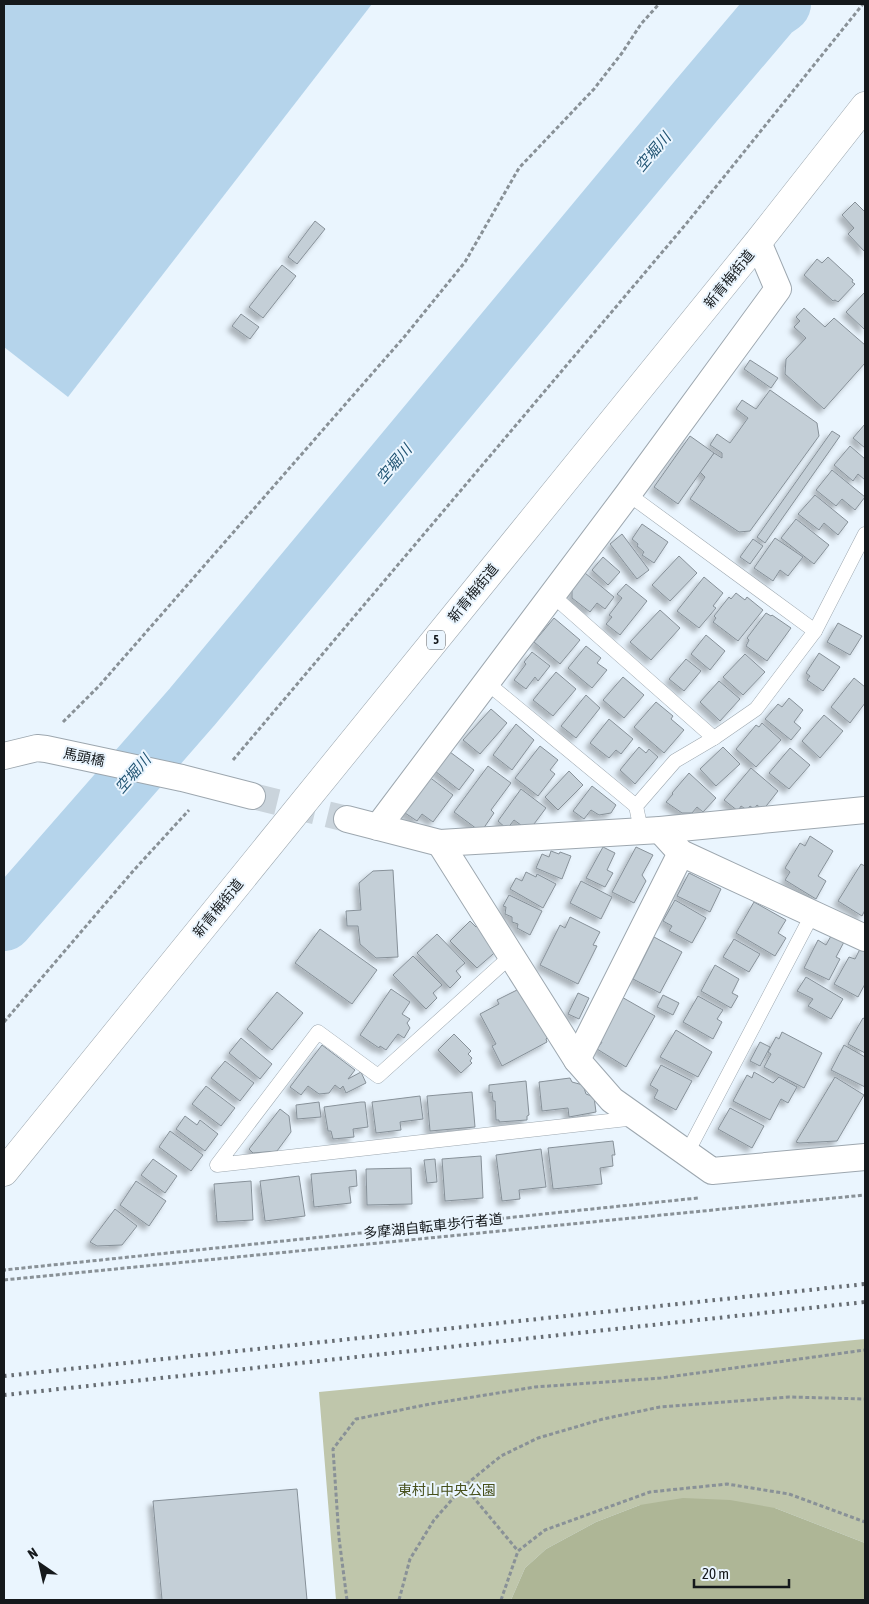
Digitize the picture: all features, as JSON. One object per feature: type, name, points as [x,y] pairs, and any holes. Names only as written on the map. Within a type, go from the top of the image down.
[{"type":"main road","name":"新青梅街道","points":[[4,1172],[758,242],[865,106]]},
{"type":"street","points":[[378,827],[628,494],[778,289],[758,242]]},
{"type":"street","points":[[4,756],[41,749]]},
{"type":"street","name":"馬頭橋","points":[[41,749],[182,778],[252,796]]},
{"type":"street","points":[[347,819],[440,843],[646,822],[865,810]]},
{"type":"street","points":[[646,822],[681,853],[865,938]]},
{"type":"street","points":[[440,843],[577,1060],[612,1100],[712,1171],[865,1157]]},
{"type":"street","points":[[577,1060],[681,853]]},
{"type":"lane","points":[[628,494],[816,631]]},
{"type":"lane","points":[[486,682],[646,822],[675,761],[756,710],[816,631],[865,534]]},
{"type":"lane","points":[[552,595],[714,738]]},
{"type":"lane","points":[[686,1153],[813,914]]},
{"type":"lane","points":[[511,956],[378,1076],[318,1032],[218,1166],[637,1118]]},
{"type":"path","points":[[41,749],[99,686],[405,336],[465,262],[519,168],[594,90],[642,24],[659,4]]},
{"type":"path","points":[[4,1022],[134,870],[211,786],[686,224],[863,4]]},
{"type":"path","name":"多摩湖自転車歩行者道","points":[[4,1280],[865,1195]]},
{"type":"path","points":[[4,1272],[4,1270],[707,1197]]},
{"type":"path","points":[[347,1600],[332,1449],[356,1420],[430,1404],[534,1387],[661,1378],[865,1350]]},
{"type":"path","points":[[400,1600],[410,1559],[434,1520],[464,1486],[501,1456],[538,1438],[602,1419],[660,1408],[789,1397],[865,1399]]},
{"type":"path","points":[[501,1600],[518,1551],[545,1530],[650,1492],[727,1484],[789,1494],[865,1522]]},
{"type":"path","points":[[464,1486],[518,1551]]},
{"type":"green space","name":"東村山中央公園","points":[[865,1339],[865,1543],[775,1508],[640,1505],[596,1522],[546,1549],[525,1568],[511,1600],[336,1600],[319,1392]]},
{"type":"green space","points":[[683,1498],[730,1500],[775,1508],[865,1543],[865,1600],[511,1600],[525,1568],[546,1549],[596,1522],[640,1505]]},
{"type":"water","points":[[4,4],[372,4],[68,397],[4,347]]},
{"type":"building","points":[[855,202],[865,212],[865,252],[848,234],[854,228],[842,215]]},
{"type":"building","points":[[315,221],[325,229],[297,264],[288,257]]},
{"type":"building","points":[[828,257],[855,284],[838,302],[833,301],[804,275],[817,259],[822,263]]},
{"type":"building","points":[[282,265],[296,276],[263,318],[249,307]]},
{"type":"building","points":[[865,292],[865,330],[846,312]]},
{"type":"building","points":[[804,308],[825,327],[834,318],[865,345],[865,363],[824,409],[785,374],[786,359],[806,338],[794,327],[800,321],[796,317]]},
{"type":"building","points":[[241,314],[259,327],[250,339],[232,326]]},
{"type":"building","points":[[750,360],[778,378],[771,388],[744,369]]},
{"type":"building","points":[[770,390],[817,423],[819,436],[750,531],[739,532],[690,499],[705,477],[700,472],[714,453],[722,458],[722,453],[710,445],[717,434],[730,443],[748,418],[736,409],[742,400],[756,409]]},
{"type":"building","points":[[865,424],[865,448],[853,438]]},
{"type":"building","points":[[832,431],[840,436],[765,543],[757,537]]},
{"type":"building","points":[[690,436],[714,453],[678,504],[654,487]]},
{"type":"building","points":[[850,446],[865,459],[865,480],[858,474],[853,481],[834,465]]},
{"type":"building","points":[[832,470],[865,497],[855,510],[842,499],[836,506],[816,490]]},
{"type":"building","points":[[815,495],[848,522],[838,535],[824,523],[819,530],[798,514]]},
{"type":"building","points":[[796,519],[829,545],[814,564],[781,538]]},
{"type":"building","points":[[642,524],[668,542],[654,563],[642,555],[644,552],[632,539]]},
{"type":"building","points":[[622,534],[649,570],[637,579],[610,544]]},
{"type":"building","points":[[775,538],[803,557],[788,576],[780,570],[773,581],[754,568]]},
{"type":"building","points":[[753,539],[763,546],[750,564],[740,557]]},
{"type":"building","points":[[679,556],[697,573],[670,601],[652,585]]},
{"type":"building","points":[[603,557],[620,572],[608,585],[592,570]]},
{"type":"building","points":[[585,573],[614,597],[605,609],[597,603],[590,612],[572,598],[572,590]]},
{"type":"building","points":[[704,577],[723,593],[713,606],[716,608],[699,628],[677,611]]},
{"type":"building","points":[[626,584],[647,601],[620,635],[606,624],[612,617],[609,615],[622,598],[617,594]]},
{"type":"building","points":[[736,593],[745,600],[747,597],[763,610],[738,641],[713,622],[716,618],[714,616],[729,597],[731,599]]},
{"type":"building","points":[[660,610],[680,628],[651,660],[630,642]]},
{"type":"building","points":[[766,613],[791,628],[767,661],[746,646],[749,640],[747,638]]},
{"type":"building","points":[[554,618],[580,640],[560,664],[534,642]]},
{"type":"building","points":[[838,623],[862,636],[850,655],[827,642]]},
{"type":"building","points":[[706,635],[725,651],[710,670],[691,654]]},
{"type":"building","points":[[586,646],[601,658],[597,663],[607,670],[592,688],[568,668]]},
{"type":"building","points":[[532,652],[550,666],[538,681],[535,677],[526,689],[514,680]]},
{"type":"building","points":[[819,653],[840,667],[823,691],[807,680],[810,676],[806,673]]},
{"type":"building","points":[[745,654],[765,672],[743,695],[723,677]]},
{"type":"building","points":[[686,659],[701,671],[684,691],[669,679]]},
{"type":"building","points":[[556,672],[576,689],[553,716],[533,700]]},
{"type":"building","points":[[623,677],[644,695],[624,718],[603,700]]},
{"type":"building","points":[[854,678],[865,687],[865,703],[850,723],[831,707]]},
{"type":"building","points":[[719,681],[740,699],[720,721],[700,702]]},
{"type":"building","points":[[586,695],[600,708],[576,738],[561,726]]},
{"type":"building","points":[[789,698],[803,710],[794,722],[801,728],[791,740],[765,719],[778,704],[782,707]]},
{"type":"building","points":[[656,702],[673,716],[671,719],[684,730],[664,753],[634,727]]},
{"type":"building","points":[[491,709],[507,723],[480,754],[463,740]]},
{"type":"building","points":[[824,715],[843,731],[820,758],[802,741]]},
{"type":"building","points":[[609,719],[633,739],[621,754],[616,750],[609,758],[590,743]]},
{"type":"building","points":[[762,723],[781,740],[756,767],[736,749],[756,725],[759,727]]},
{"type":"building","points":[[516,724],[534,740],[512,770],[493,755]]},
{"type":"building","points":[[540,746],[558,760],[550,770],[555,774],[538,796],[515,778]]},
{"type":"building","points":[[639,747],[646,753],[649,749],[658,757],[635,784],[620,770]]},
{"type":"building","points":[[723,747],[740,764],[716,786],[700,769]]},
{"type":"building","points":[[790,748],[810,765],[789,789],[769,773]]},
{"type":"building","points":[[450,752],[474,770],[459,790],[435,771]]},
{"type":"building","points":[[488,766],[511,783],[491,810],[494,813],[481,832],[454,812]]},
{"type":"building","points":[[751,768],[778,791],[763,810],[757,805],[754,809],[750,806],[747,810],[741,806],[738,811],[724,800]]},
{"type":"building","points":[[569,771],[583,785],[558,810],[545,797]]},
{"type":"building","points":[[689,773],[716,798],[703,812],[697,807],[692,813],[682,813],[666,802]]},
{"type":"building","points":[[428,776],[453,795],[433,822],[422,814],[417,821],[402,811]]},
{"type":"building","points":[[592,786],[616,805],[611,813],[599,815],[591,810],[584,819],[573,811]]},
{"type":"building","points":[[521,789],[546,808],[531,828],[525,828],[514,820],[507,829],[498,821]]},
{"type":"building","points":[[810,836],[833,851],[818,876],[826,881],[816,899],[785,880],[790,872],[785,868],[800,843],[805,846]]},
{"type":"building","points":[[603,847],[615,853],[607,870],[613,873],[605,887],[586,878]]},
{"type":"building","points":[[636,847],[653,855],[642,875],[646,881],[634,903],[612,892]]},
{"type":"building","points":[[551,851],[571,856],[562,879],[536,868],[542,854],[549,857]]},
{"type":"building","points":[[861,864],[865,866],[865,910],[862,916],[838,901]]},
{"type":"building","points":[[393,870],[398,957],[376,958],[360,944],[358,926],[347,926],[346,911],[361,910],[359,883],[373,871]]},
{"type":"building","points":[[526,872],[536,877],[537,874],[556,884],[543,908],[510,889],[516,878],[522,881]]},
{"type":"building","points":[[689,873],[721,889],[710,912],[677,896]]},
{"type":"building","points":[[581,881],[612,897],[601,919],[570,903]]},
{"type":"building","points":[[509,895],[542,911],[530,935],[517,928],[518,924],[512,922],[512,917],[505,914],[506,907],[503,906]]},
{"type":"building","points":[[675,900],[706,918],[692,943],[669,931],[672,926],[663,921]]},
{"type":"building","points":[[754,902],[786,920],[778,933],[786,938],[775,956],[736,933]]},
{"type":"building","points":[[570,917],[600,932],[593,945],[597,946],[578,984],[540,965],[560,925],[565,928]]},
{"type":"building","points":[[470,921],[476,927],[480,924],[500,948],[477,968],[450,941]]},
{"type":"building","points":[[320,929],[377,970],[352,1004],[295,963]]},
{"type":"building","points":[[437,934],[465,963],[456,971],[461,977],[450,988],[417,953]]},
{"type":"building","points":[[831,936],[844,942],[836,957],[840,959],[829,980],[804,968],[818,940],[826,945]]},
{"type":"building","points":[[654,937],[682,952],[660,993],[633,979]]},
{"type":"building","points":[[734,939],[760,954],[749,972],[723,957]]},
{"type":"building","points":[[860,949],[865,952],[865,984],[858,997],[834,984],[849,957],[855,959]]},
{"type":"building","points":[[413,956],[442,985],[433,993],[437,998],[426,1009],[393,975]]},
{"type":"building","points":[[715,965],[739,979],[732,993],[738,996],[731,1008],[701,991]]},
{"type":"building","points":[[806,977],[843,999],[831,1019],[808,1006],[813,999],[797,991]]},
{"type":"building","points":[[391,989],[410,1002],[402,1014],[410,1019],[407,1023],[410,1028],[404,1038],[398,1034],[386,1050],[380,1046],[379,1048],[360,1035]]},
{"type":"building","points":[[519,989],[548,1037],[546,1039],[547,1042],[502,1066],[492,1046],[496,1044],[480,1014],[499,1004],[497,1000]]},
{"type":"building","points":[[277,992],[303,1013],[272,1050],[247,1029]]},
{"type":"building","points":[[578,993],[589,998],[579,1019],[568,1014]]},
{"type":"building","points":[[663,995],[679,1003],[673,1015],[657,1007]]},
{"type":"building","points":[[620,996],[655,1016],[626,1067],[597,1049],[602,1042],[596,1038]]},
{"type":"building","points":[[698,996],[723,1010],[717,1019],[722,1022],[713,1039],[683,1022]]},
{"type":"building","points":[[863,1018],[865,1019],[865,1053],[848,1044]]},
{"type":"building","points":[[676,1030],[712,1052],[698,1077],[660,1057]]},
{"type":"building","points":[[782,1032],[822,1053],[804,1088],[764,1067],[771,1054],[768,1052],[776,1037],[779,1039]]},
{"type":"building","points":[[454,1034],[471,1051],[468,1054],[472,1058],[470,1061],[472,1063],[461,1073],[438,1050]]},
{"type":"building","points":[[241,1038],[272,1064],[260,1079],[229,1053]]},
{"type":"building","points":[[760,1042],[770,1047],[760,1066],[750,1061]]},
{"type":"building","points":[[322,1045],[355,1070],[348,1079],[361,1072],[366,1083],[346,1093],[343,1086],[340,1089],[335,1085],[329,1093],[319,1094],[308,1086],[301,1095],[290,1087]]},
{"type":"building","points":[[844,1045],[865,1057],[865,1087],[831,1070]]},
{"type":"building","points":[[225,1061],[254,1083],[240,1101],[211,1078]]},
{"type":"building","points":[[661,1065],[692,1081],[676,1110],[654,1098],[658,1090],[650,1085]]},
{"type":"building","points":[[754,1072],[773,1083],[779,1077],[797,1087],[788,1103],[781,1099],[770,1120],[733,1101],[747,1075],[752,1078]]},
{"type":"building","points":[[835,1077],[864,1095],[837,1141],[796,1142]]},
{"type":"building","points":[[570,1078],[572,1082],[583,1085],[586,1094],[594,1097],[596,1112],[569,1117],[568,1108],[542,1111],[539,1082]]},
{"type":"building","points":[[526,1081],[529,1115],[527,1120],[499,1122],[499,1120],[496,1120],[495,1101],[493,1101],[492,1092],[489,1093],[489,1085]]},
{"type":"building","points":[[206,1086],[235,1108],[221,1126],[192,1104]]},
{"type":"building","points":[[472,1092],[475,1127],[430,1131],[427,1096]]},
{"type":"building","points":[[420,1096],[423,1119],[400,1122],[401,1130],[376,1133],[372,1102]]},
{"type":"building","points":[[319,1102],[321,1117],[297,1119],[296,1105]]},
{"type":"building","points":[[365,1102],[368,1127],[353,1129],[354,1137],[333,1139],[331,1131],[328,1131],[324,1107]]},
{"type":"building","points":[[730,1108],[764,1126],[752,1148],[718,1129]]},
{"type":"building","points":[[280,1109],[289,1116],[291,1132],[277,1151],[253,1153],[249,1149]]},
{"type":"building","points":[[185,1116],[197,1125],[200,1120],[218,1134],[205,1151],[176,1129]]},
{"type":"building","points":[[170,1131],[203,1155],[191,1171],[159,1147]]},
{"type":"building","points":[[613,1141],[615,1155],[612,1155],[613,1166],[600,1168],[602,1184],[553,1189],[548,1148]]},
{"type":"building","points":[[541,1149],[546,1187],[519,1190],[520,1199],[502,1201],[496,1155]]},
{"type":"building","points":[[481,1156],[483,1198],[445,1201],[442,1159]]},
{"type":"building","points":[[153,1159],[177,1176],[165,1193],[141,1175]]},
{"type":"building","points":[[435,1159],[437,1182],[427,1183],[424,1160]]},
{"type":"building","points":[[411,1168],[412,1204],[367,1205],[366,1169]]},
{"type":"building","points":[[356,1170],[357,1186],[349,1187],[351,1203],[314,1207],[311,1174]]},
{"type":"building","points":[[299,1176],[305,1216],[265,1221],[260,1181]]},
{"type":"building","points":[[136,1181],[166,1201],[149,1226],[120,1205]]},
{"type":"building","points":[[251,1181],[253,1220],[217,1222],[214,1184]]},
{"type":"building","points":[[115,1209],[137,1226],[122,1245],[97,1246],[90,1242]]},
{"type":"building","points":[[297,1489],[307,1600],[162,1600],[153,1501]]},
{"type":"waterway","name":"空堀川","points":[[4,922],[192,707],[695,102],[772,11],[782,4]]},
{"type":"tunnel","points":[[252,796],[347,819]]},
{"type":"railway","points":[[4,1376],[865,1284]]},
{"type":"railway","points":[[4,1395],[865,1302]]}]
